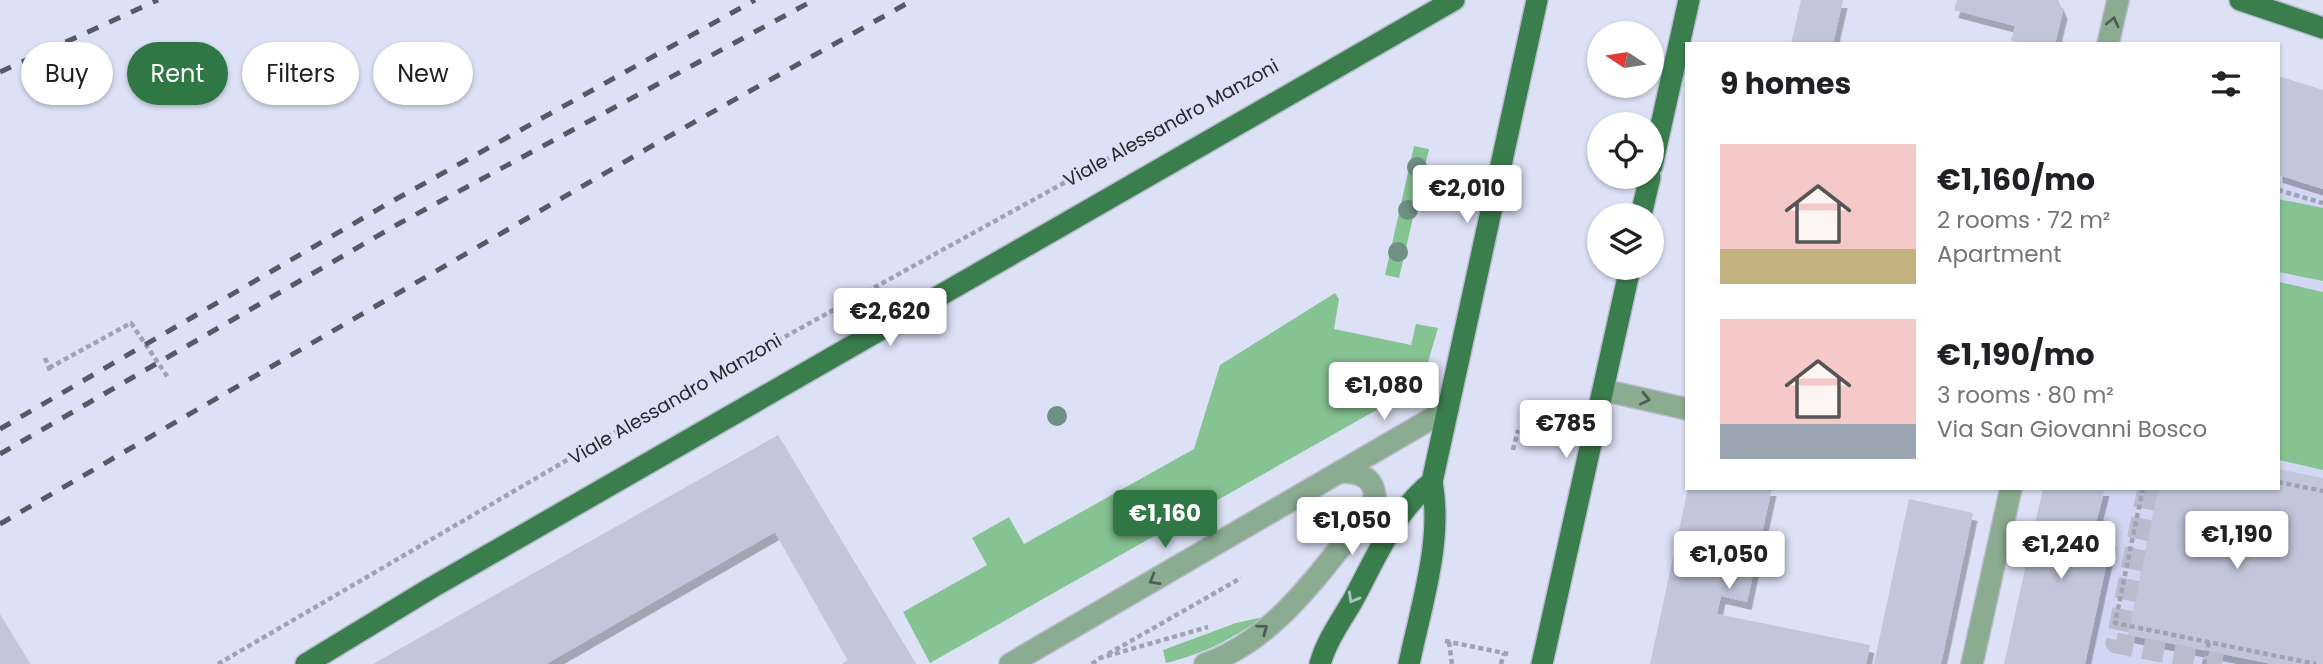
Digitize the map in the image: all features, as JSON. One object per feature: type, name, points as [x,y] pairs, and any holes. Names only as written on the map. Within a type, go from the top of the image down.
[{"type":"main road","name":"Viale Alessandro Manzoni","points":[[306,664],[443,582],[1454,0]]},
{"type":"main road","points":[[1409,664],[1436,531],[1436,505],[1432,482],[1537,0]]},
{"type":"main road","points":[[1664,112],[1689,0]]},
{"type":"main road","points":[[2240,0],[2323,28]]},
{"type":"main road","points":[[1542,664],[1627,280]]},
{"type":"main road","points":[[1320,664],[1328,642],[1394,523],[1412,499],[1432,482]]},
{"type":"street","points":[[2108,42],[2118,0]]},
{"type":"street","points":[[1603,390],[1685,408]]},
{"type":"street","points":[[1010,664],[1448,409]]},
{"type":"street","points":[[1205,664],[1224,657],[1289,610],[1367,514],[1375,496],[1371,484],[1358,473],[1340,472]]},
{"type":"street","points":[[1972,664],[2011,490]]},
{"type":"path","name":"Viale Alessandro Manzoni","points":[[218,664],[663,404],[1199,108]]},
{"type":"path","points":[[2280,191],[2323,203]]},
{"type":"path","points":[[45,358],[50,371],[131,323],[169,379]]},
{"type":"path","points":[[1513,450],[1518,430]]},
{"type":"path","points":[[2280,482],[2323,491]]},
{"type":"path","points":[[2143,490],[2115,623],[2316,664]]},
{"type":"path","points":[[1091,664],[1241,578]]},
{"type":"path","points":[[1100,658],[1212,625]]},
{"type":"path","points":[[1452,664],[1448,642],[1506,654],[1501,664]]},
{"type":"path","points":[[2204,664],[2208,642]]},
{"type":"shaded area","points":[[2280,175],[2323,189],[2323,664],[2085,664],[2111,540],[2093,535],[2104,490],[2280,490]]},
{"type":"green space","points":[[1414,146],[1429,149],[1399,278],[1385,275]]},
{"type":"green space","points":[[2280,199],[2323,208],[2323,281],[2280,272]]},
{"type":"green space","points":[[2280,282],[2323,292],[2323,470],[2280,460]]},
{"type":"green space","points":[[1335,293],[1339,299],[1334,329],[1411,345],[1416,324],[1438,328],[1426,369],[1410,391],[930,663],[903,612],[987,565],[972,538],[1009,517],[1024,544],[1194,449],[1220,365]]},
{"type":"green space","points":[[1263,617],[1217,645],[1166,663],[1163,650],[1236,623]]},
{"type":"building","points":[[1801,0],[1843,0],[1833,42],[1791,42]]},
{"type":"building","points":[[1957,0],[2058,0],[2063,11],[2055,42],[2026,42],[2011,41],[2015,26],[1954,10]]},
{"type":"building","points":[[2280,77],[2323,90],[2323,189],[2280,176]]},
{"type":"building","points":[[778,435],[916,664],[842,664],[848,660],[775,532],[546,664],[373,664]]},
{"type":"building","points":[[2280,469],[2323,478],[2323,664],[2272,664],[2128,635],[2158,490],[2280,490]]},
{"type":"building","points":[[1688,490],[1772,490],[1747,602],[1721,596],[1717,614],[1870,645],[1866,664],[1650,664]]},
{"type":"building","points":[[2043,490],[2104,490],[2093,535],[2112,539],[2085,664],[2004,664]]},
{"type":"building","points":[[1909,499],[1973,513],[1941,664],[1874,664]]},
{"type":"building","points":[[0,614],[30,664],[0,664]]},
{"type":"tunnel","points":[[2148,490],[2116,643],[2222,664]]},
{"type":"railway","points":[[0,72],[158,0]]},
{"type":"railway","points":[[0,429],[389,203],[755,0]]},
{"type":"railway","points":[[0,454],[400,223],[814,0]]},
{"type":"railway","points":[[0,524],[657,143],[913,0]]}]
